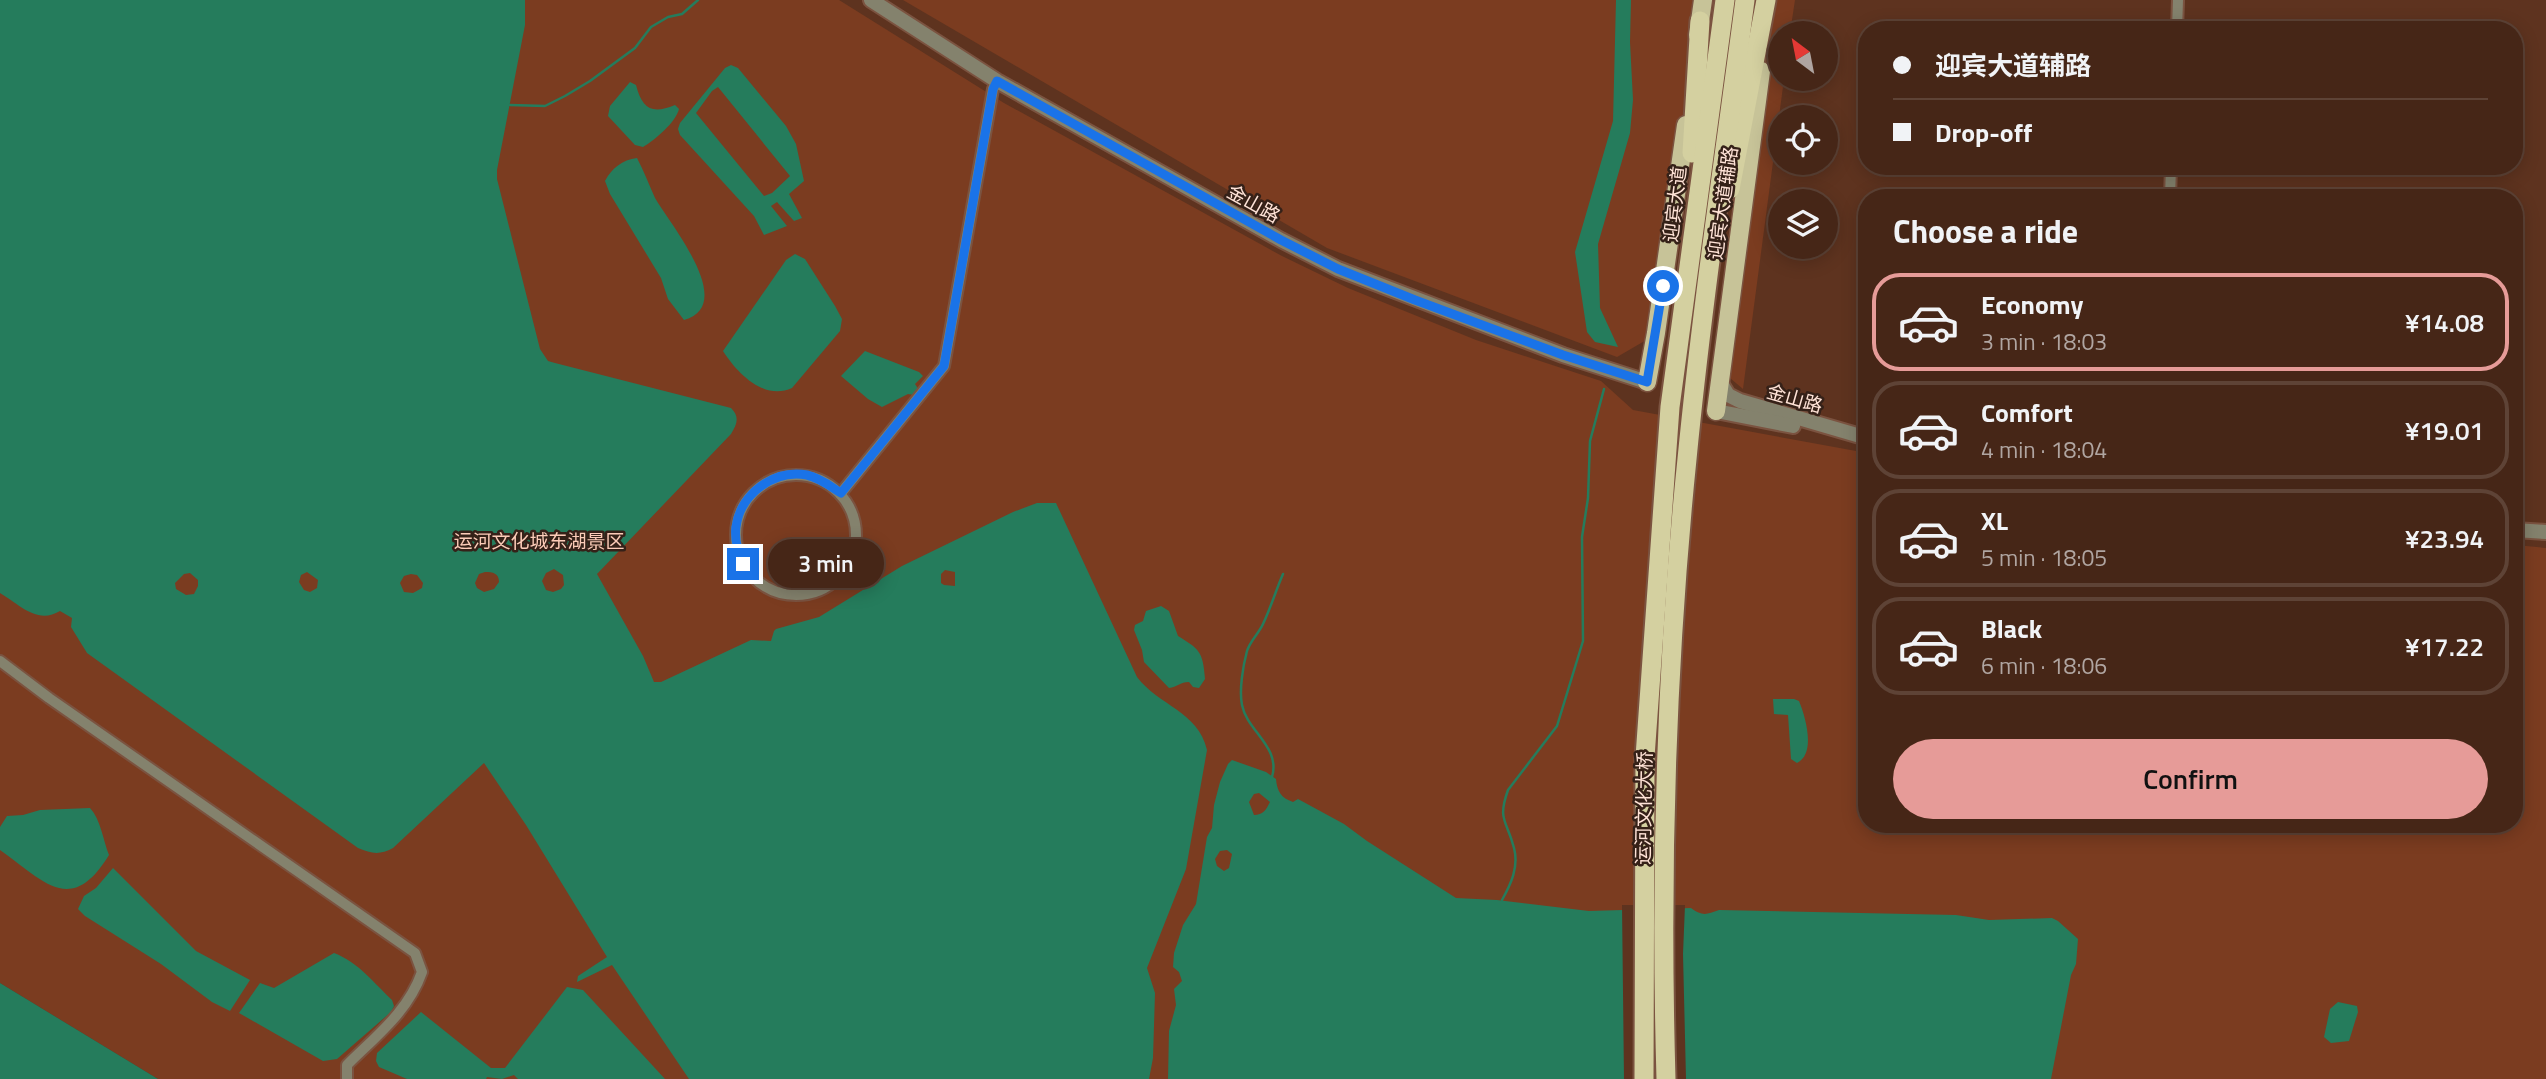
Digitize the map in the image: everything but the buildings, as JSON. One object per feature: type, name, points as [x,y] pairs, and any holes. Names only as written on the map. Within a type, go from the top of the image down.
[{"type":"highway","name":"迎宾大道","points":[[1670,540],[1665,471],[1672,393],[1725,0]]},
{"type":"highway","points":[[1686,460],[1706,283],[1745,0]]},
{"type":"highway","points":[[1670,540],[1686,460],[1728,203],[1767,0]]},
{"type":"highway","points":[[1665,471],[1665,398],[1688,203],[1700,21]]},
{"type":"highway","name":"运河文化大桥","points":[[1644,1079],[1645,757],[1670,540]]},
{"type":"highway","name":"运河文化大桥","points":[[1666,1079],[1664,892],[1670,540]]},
{"type":"main road","points":[[1647,382],[1703,0]]},
{"type":"main road","name":"迎宾大道辅路","points":[[1716,411],[1764,49],[1767,0]]},
{"type":"street","name":"金山路","points":[[871,0],[997,81],[1281,240],[1338,269],[1550,350],[1647,382]]},
{"type":"street","points":[[2177,21],[2178,0]]},
{"type":"street","points":[[841,493],[944,366],[993,89],[997,81]]},
{"type":"street","name":"金山路","points":[[1720,382],[1728,395],[1740,401],[1858,435]]},
{"type":"street","name":"金山路","points":[[1716,411],[1858,436]]},
{"type":"street","points":[[787,475],[807,475],[825,482],[841,493],[851,509],[856,527],[856,545],[850,562],[839,578],[824,589],[806,594],[770,590],[755,580],[743,564],[736,546],[736,527],[741,508],[753,492],[769,481],[787,475]]},
{"type":"street","points":[[2523,531],[2546,532]]},
{"type":"street","points":[[0,661],[415,953],[422,972],[415,991],[402,1011],[347,1065],[347,1079]]},
{"type":"green space","name":"运河文化城东湖景区","points":[[0,0],[839,0],[1004,103],[1282,256],[1348,288],[1476,340],[1601,381],[1633,410],[1858,451],[1858,833],[2523,833],[2523,546],[2546,548],[2546,1079],[158,1079],[0,983]]},
{"type":"green space","points":[[903,0],[1706,0],[1660,332],[1617,357],[1327,248]]},
{"type":"green space","points":[[1768,0],[1795,0],[1792,21],[1768,21],[1768,91],[1782,91],[1781,105],[1768,105],[1768,175],[1771,175],[1743,389],[1717,367],[1714,354]]},
{"type":"shaded area","points":[[0,0],[525,0],[525,25],[497,179],[540,349],[548,361],[731,408],[737,418],[731,434],[597,574],[643,656],[654,682],[661,682],[751,640],[771,641],[776,629],[819,617],[902,566],[1013,512],[1037,503],[1056,503],[1137,677],[1156,695],[1187,717],[1202,737],[1207,750],[1186,869],[1147,968],[1155,993],[1153,1058],[1149,1079],[689,1079],[612,965],[577,982],[578,976],[607,957],[526,825],[484,763],[393,848],[380,853],[363,850],[87,653],[71,627],[72,618],[60,611],[44,616],[36,614],[0,593]],"holes":[[[554,569],[563,575],[564,585],[553,592],[546,590],[542,581],[546,573]],[[945,570],[955,572],[955,586],[941,583],[941,574]],[[307,572],[318,580],[317,588],[310,592],[304,590],[299,582],[301,575]],[[190,573],[198,580],[194,594],[186,595],[176,589],[175,583],[184,574]],[[493,573],[497,575],[499,582],[494,589],[484,592],[477,588],[475,583],[479,574]],[[411,574],[417,575],[423,583],[422,588],[413,593],[404,592],[400,583],[404,576]]]},
{"type":"shaded area","points":[[1616,0],[1631,0],[1633,100],[1630,133],[1598,244],[1600,308],[1618,347],[1595,342],[1587,332],[1575,252],[1613,121]]},
{"type":"shaded area","points":[[731,65],[738,68],[786,126],[796,144],[804,181],[789,194],[802,218],[794,221],[777,202],[771,206],[787,226],[764,235],[754,216],[680,135],[678,129],[725,68]],"holes":[[[718,87],[790,176],[772,193],[764,196],[696,113],[712,91]]]},
{"type":"shaded area","points":[[630,82],[636,85],[641,99],[649,107],[660,109],[675,105],[679,109],[669,125],[643,147],[635,145],[608,116],[610,106]]},
{"type":"shaded area","points":[[637,158],[655,198],[685,244],[703,282],[704,298],[699,312],[684,320],[668,299],[661,278],[610,194],[605,181],[618,165]]},
{"type":"shaded area","points":[[795,254],[805,259],[835,306],[842,319],[840,331],[792,388],[771,391],[752,383],[723,351],[786,260]]},
{"type":"shaded area","points":[[865,351],[919,372],[923,376],[915,384],[919,390],[914,395],[908,394],[882,407],[868,399],[841,376]]},
{"type":"shaded area","points":[[1161,606],[1169,611],[1178,636],[1199,652],[1205,679],[1199,688],[1193,687],[1189,682],[1169,688],[1144,662],[1134,630],[1135,625],[1143,621],[1146,611]]},
{"type":"shaded area","points":[[1773,699],[1799,701],[1808,735],[1806,752],[1797,763],[1791,759],[1788,715],[1774,714]]},
{"type":"shaded area","points":[[1232,760],[1266,772],[1276,779],[1285,798],[1293,802],[1298,799],[1344,824],[1456,898],[1589,911],[1691,908],[1704,914],[1719,910],[1956,915],[1989,920],[2052,918],[2078,939],[2076,964],[2071,975],[2051,1079],[1168,1079],[1169,1031],[1176,1005],[1174,989],[1182,981],[1179,972],[1173,967],[1174,953],[1183,925],[1196,904],[1207,837],[1212,828],[1214,805],[1228,764]],"holes":[[[1259,793],[1270,802],[1264,812],[1254,815],[1249,802],[1254,794]],[[1227,850],[1232,854],[1229,868],[1224,871],[1217,866],[1215,859],[1220,851]]]},
{"type":"shaded area","points":[[90,808],[99,824],[109,855],[95,874],[82,885],[69,889],[44,882],[0,850],[0,827],[7,816],[40,810]]},
{"type":"shaded area","points":[[113,868],[196,951],[250,980],[230,1011],[212,1002],[161,964],[78,909],[84,896],[96,888]]},
{"type":"shaded area","points":[[334,953],[365,973],[392,1000],[394,1006],[391,1012],[337,1059],[323,1061],[239,1013],[260,983],[274,988]]},
{"type":"shaded area","points":[[0,983],[158,1079],[0,1079]]},
{"type":"shaded area","points":[[567,987],[583,990],[665,1079],[518,1079],[514,1075],[502,1079],[407,1079],[379,1067],[376,1061],[377,1053],[421,1012],[491,1068],[505,1068]]},
{"type":"shaded area","points":[[2338,1002],[2357,1006],[2358,1012],[2349,1041],[2331,1043],[2324,1037],[2330,1009]]},
{"type":"pier","points":[[1622,905],[1685,905],[1683,954],[1686,1079],[1624,1079]]},
{"type":"waterway","points":[[510,105],[545,106],[565,96],[635,48],[651,27],[668,17],[682,14],[698,0]]},
{"type":"waterway","points":[[1502,900],[1511,882],[1516,862],[1503,815],[1508,790],[1557,726],[1583,641],[1582,537],[1588,498],[1590,441],[1604,389]]},
{"type":"waterway","points":[[1272,777],[1272,757],[1245,714],[1241,685],[1247,651],[1263,624],[1283,574]]},
{"type":"route","points":[[743,564],[736,546],[736,527],[741,508],[753,492],[769,481],[787,475],[807,475],[825,482],[841,493],[944,366],[993,89],[997,81],[1281,240],[1338,269],[1563,355],[1647,382],[1663,286]]}]
